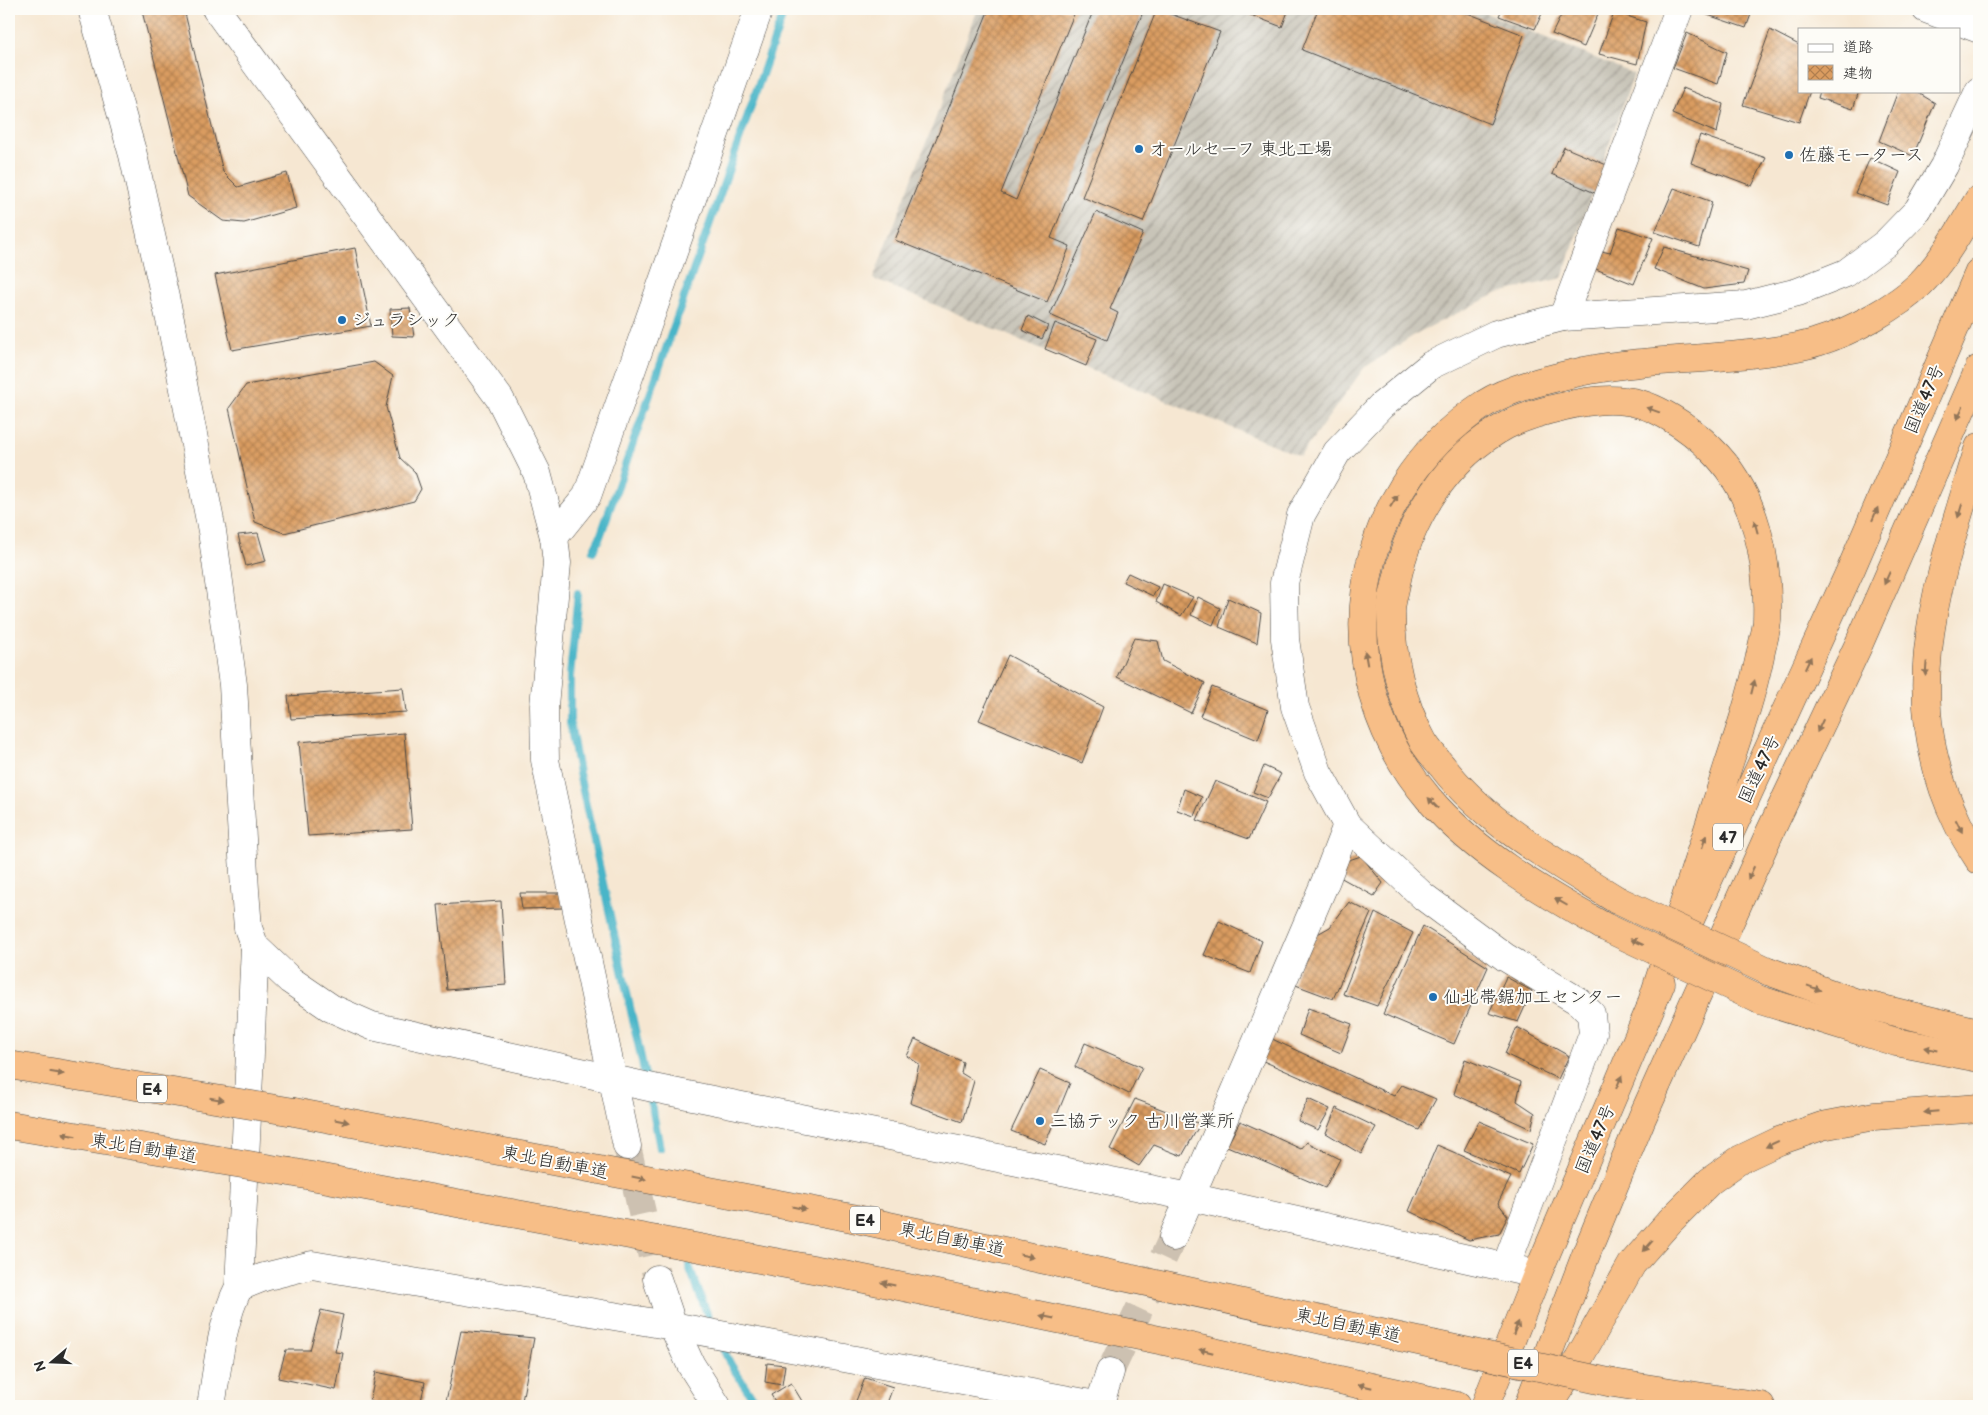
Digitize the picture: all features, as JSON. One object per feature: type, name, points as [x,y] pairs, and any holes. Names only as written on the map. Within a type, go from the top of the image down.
[{"type":"highway","points":[[1979,199],[1944,256],[1919,285],[1891,308],[1855,327],[1816,342],[1779,351],[1609,366],[1540,380],[1486,403],[1450,432],[1412,472],[1388,512],[1371,557],[1364,600],[1364,646],[1372,691],[1386,732],[1404,764],[1429,799],[1465,835],[1555,900],[1603,926],[1760,1000],[1896,1042],[1979,1058]]},
{"type":"highway","name":"国道47号","points":[[1485,1406],[1537,1275],[1651,1005],[1851,569],[1979,272]]},
{"type":"highway","name":"国道47号","points":[[1528,1406],[1590,1244],[1642,1118],[1762,849],[1858,646],[1979,369]]},
{"type":"highway","points":[[1651,1005],[1753,690],[1767,624],[1765,572],[1756,524],[1742,492],[1724,461],[1696,434],[1665,414],[1627,400],[1582,402],[1544,411],[1506,426],[1472,449],[1443,478],[1421,512],[1401,558],[1391,609],[1394,659],[1405,700],[1424,744],[1451,778],[1484,811],[1525,843],[1617,900],[1768,971],[1854,1002],[1979,1032]]},
{"type":"highway","points":[[1979,447],[1940,578],[1930,629],[1925,682],[1930,734],[1941,782],[1958,825],[1979,860]]},
{"type":"highway","name":"東北自動車道","points":[[9,1065],[294,1112],[852,1218],[1713,1406]]},
{"type":"highway","points":[[1548,1406],[1579,1358],[1632,1264],[1670,1221],[1710,1181],[1741,1159],[1779,1141],[1822,1126],[1874,1116],[1979,1108]]},
{"type":"highway","name":"東北自動車道","points":[[9,1125],[290,1172],[845,1275],[1164,1341],[1456,1406]]},
{"type":"highway","points":[[1613,1383],[1761,1406]]},
{"type":"street","points":[[92,9],[133,155],[174,333],[212,531],[233,685],[248,928],[255,947],[240,1287],[234,1298],[226,1324],[212,1406]]},
{"type":"street","points":[[216,9],[500,399],[537,473],[554,537],[557,563],[544,706],[546,760],[636,1084],[627,1146]]},
{"type":"street","points":[[554,537],[587,496],[759,9]]},
{"type":"street","points":[[1563,317],[1679,9]]},
{"type":"street","points":[[1926,9],[1979,29]]},
{"type":"street","points":[[1506,1266],[1593,1034],[1591,1014],[1578,1001],[1505,957],[1424,897],[1347,825],[1318,772],[1295,708],[1285,639],[1284,583],[1301,514],[1337,452],[1381,406],[1431,365],[1496,334],[1563,317],[1746,305],[1798,292],[1846,273],[1886,243],[1918,210],[1944,166],[1979,91]]},
{"type":"street","points":[[1173,1237],[1326,880],[1347,825]]},
{"type":"street","points":[[255,947],[290,980],[331,1008],[372,1026],[636,1084],[1190,1197],[1506,1266],[1537,1275]]},
{"type":"street","points":[[240,1287],[264,1277],[312,1265],[673,1326],[1100,1406],[1110,1372]]},
{"type":"street","points":[[658,1279],[673,1326],[691,1366],[717,1406]]},
{"type":"shaded area","points":[[978,9],[1476,9],[1634,74],[1562,278],[1498,293],[1419,332],[1364,368],[1300,456],[873,279]]},
{"type":"building","points":[[150,9],[184,9],[223,172],[238,187],[287,173],[296,208],[244,223],[223,221],[188,196],[142,11]]},
{"type":"building","points":[[989,9],[1076,9],[1001,193],[1016,200],[1094,9],[1136,9],[1143,12],[1051,238],[1070,246],[1047,302],[895,240]]},
{"type":"building","points":[[1157,9],[1220,32],[1143,222],[1082,197]]},
{"type":"building","points":[[1235,9],[1289,9],[1282,27]]},
{"type":"building","points":[[1318,9],[1457,9],[1524,35],[1490,124],[1302,50]]},
{"type":"building","points":[[1502,9],[1544,9],[1535,29],[1499,16]]},
{"type":"building","points":[[1564,9],[1600,9],[1584,47],[1552,34]]},
{"type":"building","points":[[1697,9],[1753,9],[1746,28],[1696,11]]},
{"type":"building","points":[[1614,12],[1646,22],[1637,64],[1599,54]]},
{"type":"building","points":[[1770,30],[1798,44],[1798,92],[1810,92],[1799,122],[1743,105]]},
{"type":"building","points":[[1687,33],[1727,52],[1718,84],[1673,68]]},
{"type":"building","points":[[1683,88],[1723,104],[1717,133],[1672,114]]},
{"type":"building","points":[[1820,92],[1859,92],[1853,109],[1818,98]]},
{"type":"building","points":[[1898,92],[1917,92],[1935,103],[1913,156],[1879,141]]},
{"type":"building","points":[[1700,135],[1766,158],[1752,186],[1691,163]]},
{"type":"building","points":[[1564,147],[1609,166],[1597,194],[1552,174]]},
{"type":"building","points":[[1870,158],[1900,172],[1887,205],[1855,193]]},
{"type":"building","points":[[1674,188],[1712,202],[1699,247],[1655,232]]},
{"type":"building","points":[[1096,212],[1143,233],[1110,309],[1118,313],[1107,340],[1050,315]]},
{"type":"building","points":[[1619,227],[1653,238],[1634,284],[1593,268],[1597,250],[1610,253]]},
{"type":"building","points":[[1664,247],[1748,271],[1744,284],[1704,289],[1654,269]]},
{"type":"building","points":[[355,248],[371,326],[232,350],[215,275]]},
{"type":"building","points":[[410,308],[414,337],[392,336],[390,309]]},
{"type":"building","points":[[1028,316],[1048,326],[1042,339],[1022,330]]},
{"type":"building","points":[[1055,323],[1097,339],[1086,366],[1045,349]]},
{"type":"building","points":[[374,362],[393,376],[386,407],[400,458],[415,472],[421,489],[414,501],[284,533],[255,522],[229,408],[246,385]]},
{"type":"building","points":[[258,533],[266,561],[246,566],[238,535]]},
{"type":"building","points":[[1128,573],[1158,587],[1153,596],[1123,582]]},
{"type":"building","points":[[1163,584],[1193,597],[1181,616],[1156,602]]},
{"type":"building","points":[[1198,597],[1220,608],[1213,625],[1191,615]]},
{"type":"building","points":[[1228,598],[1261,613],[1257,643],[1219,627]]},
{"type":"building","points":[[1134,638],[1158,641],[1163,661],[1205,683],[1191,713],[1117,677]]},
{"type":"building","points":[[1008,655],[1103,707],[1082,763],[979,720]]},
{"type":"building","points":[[1212,687],[1268,710],[1258,740],[1200,716]]},
{"type":"building","points":[[403,688],[406,712],[291,719],[288,696]]},
{"type":"building","points":[[404,733],[412,829],[308,836],[299,742]]},
{"type":"building","points":[[1264,766],[1281,774],[1268,798],[1253,792]]},
{"type":"building","points":[[1215,781],[1266,802],[1249,839],[1197,820]]},
{"type":"building","points":[[1184,789],[1202,797],[1194,816],[1177,810]]},
{"type":"building","points":[[1361,856],[1383,883],[1374,896],[1338,876],[1346,861]]},
{"type":"building","points":[[520,893],[561,893],[563,908],[522,909]]},
{"type":"building","points":[[501,901],[506,985],[447,990],[438,905]]},
{"type":"building","points":[[1349,902],[1371,913],[1333,999],[1293,984],[1307,940],[1330,927]]},
{"type":"building","points":[[1375,913],[1413,933],[1377,1006],[1343,994]]},
{"type":"building","points":[[1219,921],[1262,941],[1250,973],[1204,955]]},
{"type":"building","points":[[1423,926],[1488,967],[1454,1044],[1383,1014]]},
{"type":"building","points":[[1506,977],[1532,991],[1518,1022],[1489,1013]]},
{"type":"building","points":[[1308,1008],[1352,1024],[1341,1053],[1299,1035]]},
{"type":"building","points":[[1517,1027],[1569,1056],[1558,1079],[1505,1054]]},
{"type":"building","points":[[1270,1038],[1394,1096],[1402,1085],[1436,1099],[1419,1130],[1261,1060]]},
{"type":"building","points":[[915,1039],[963,1062],[961,1073],[974,1081],[962,1122],[910,1103],[919,1064],[907,1056]]},
{"type":"building","points":[[1085,1043],[1142,1067],[1129,1094],[1075,1067]]},
{"type":"building","points":[[1465,1059],[1521,1082],[1517,1101],[1535,1113],[1531,1129],[1454,1094]]},
{"type":"building","points":[[1040,1070],[1070,1083],[1045,1144],[1011,1131]]},
{"type":"building","points":[[1135,1099],[1200,1124],[1182,1156],[1154,1145],[1139,1166],[1110,1149]]},
{"type":"building","points":[[1308,1099],[1330,1109],[1318,1130],[1298,1121]]},
{"type":"building","points":[[1336,1108],[1376,1127],[1361,1154],[1326,1133]]},
{"type":"building","points":[[1240,1121],[1301,1149],[1307,1142],[1340,1159],[1325,1188],[1227,1146]]},
{"type":"building","points":[[1479,1121],[1533,1144],[1519,1174],[1464,1150]]},
{"type":"building","points":[[1437,1145],[1511,1177],[1498,1203],[1508,1216],[1499,1234],[1469,1240],[1409,1211]]},
{"type":"building","points":[[321,1310],[343,1315],[335,1352],[343,1353],[336,1390],[278,1378],[286,1350],[310,1350]]},
{"type":"building","points":[[461,1331],[534,1338],[521,1406],[445,1406]]},
{"type":"building","points":[[767,1363],[785,1365],[782,1385],[765,1382]]},
{"type":"building","points":[[376,1372],[425,1382],[420,1406],[383,1406],[370,1401]]},
{"type":"building","points":[[865,1378],[893,1387],[886,1406],[854,1406]]},
{"type":"building","points":[[791,1383],[805,1406],[778,1406],[771,1395]]},
{"type":"waterway","points":[[593,551],[600,537],[785,9]]},
{"type":"waterway","points":[[578,593],[570,676],[570,723],[579,773],[646,1080]]},
{"type":"waterway","points":[[649,1091],[660,1148]]},
{"type":"waterway","points":[[689,1266],[712,1327]]},
{"type":"waterway","points":[[719,1341],[731,1365],[758,1406]]},
{"type":"tunnel","points":[[627,1146],[657,1279]]},
{"type":"tunnel","points":[[1110,1372],[1173,1237]]},
{"type":"place","name":"オールセーフ 東北工場","points":[[1139,149]]},
{"type":"place","name":"佐藤モータース","points":[[1789,155]]},
{"type":"place","name":"ジュラシック","points":[[342,320]]},
{"type":"place","name":"仙北帯鋸加工センター","points":[[1433,997]]},
{"type":"place","name":"三協テック 古川営業所","points":[[1040,1121]]}]
